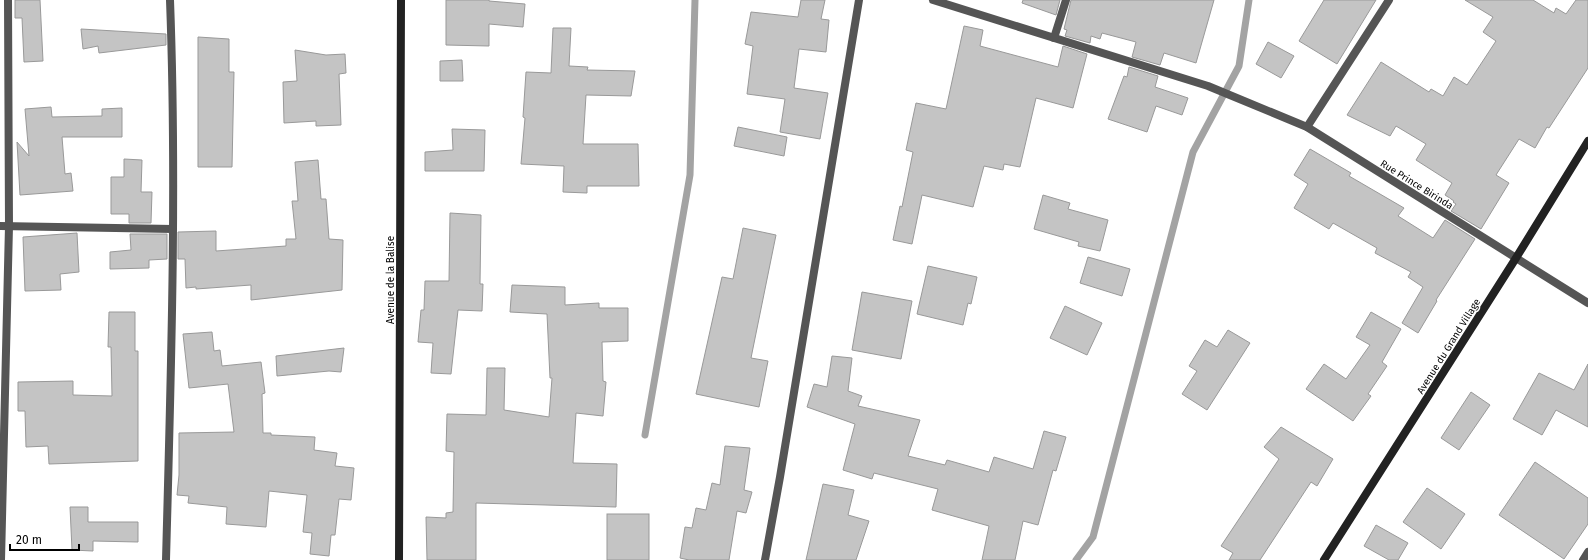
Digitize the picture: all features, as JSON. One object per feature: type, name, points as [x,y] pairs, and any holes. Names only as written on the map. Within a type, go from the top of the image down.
[{"type":"street","points":[[1,560],[8,0]]},
{"type":"street","points":[[166,560],[173,229],[173,67],[170,0]]},
{"type":"street","name":"Avenue de la Balise","points":[[399,560],[401,0]]},
{"type":"street","points":[[765,560],[859,0]]},
{"type":"street","name":"Rue Prince Birinda","points":[[933,0],[1208,86],[1307,127],[1588,303]]},
{"type":"street","points":[[1054,38],[1066,0]]},
{"type":"street","points":[[1307,127],[1389,0]]},
{"type":"street","name":"Avenue du Grand Village","points":[[1324,560],[1516,258],[1588,141]]},
{"type":"street","points":[[4,226],[173,229]]},
{"type":"street","points":[[1583,560],[1588,552]]},
{"type":"building","points":[[15,0],[40,0],[43,61],[24,62],[22,18],[15,18]]},
{"type":"building","points":[[446,0],[489,0],[525,4],[523,27],[489,24],[489,46],[446,45]]},
{"type":"building","points":[[801,0],[825,0],[821,19],[829,20],[826,52],[799,49],[794,88],[828,93],[820,139],[780,132],[785,99],[747,94],[753,46],[745,44],[751,12],[798,17]]},
{"type":"building","points":[[1023,0],[1060,0],[1056,15],[1022,3]]},
{"type":"building","points":[[1071,0],[1214,0],[1196,63],[1164,53],[1160,65],[1132,57],[1136,42],[1102,33],[1100,39],[1091,36],[1090,43],[1065,36],[1067,30],[1064,29]]},
{"type":"building","points":[[1324,0],[1376,0],[1337,64],[1299,41]]},
{"type":"building","points":[[1465,0],[1533,0],[1554,13],[1556,8],[1566,14],[1576,0],[1588,0],[1588,68],[1549,128],[1547,127],[1535,148],[1519,139],[1496,175],[1509,183],[1481,229],[1451,211],[1456,204],[1445,195],[1452,183],[1416,160],[1426,144],[1396,126],[1390,136],[1347,115],[1381,62],[1429,92],[1431,89],[1443,96],[1454,77],[1467,85],[1496,41],[1483,32],[1493,17]]},
{"type":"building","points":[[964,26],[983,30],[980,46],[1058,67],[1063,46],[1087,54],[1073,108],[1036,98],[1020,167],[1004,164],[1003,170],[984,166],[973,207],[922,195],[912,244],[893,240],[900,206],[902,207],[913,152],[906,150],[916,103],[946,109]]},
{"type":"building","points":[[553,28],[571,28],[569,66],[588,67],[587,70],[635,71],[631,96],[586,95],[583,144],[638,144],[639,186],[587,186],[587,193],[563,192],[564,166],[521,164],[525,118],[523,117],[526,72],[551,73]]},
{"type":"building","points":[[81,29],[166,34],[166,45],[99,53],[98,46],[83,49]]},
{"type":"building","points":[[198,37],[229,39],[229,72],[234,72],[232,167],[198,167]]},
{"type":"building","points":[[1268,42],[1294,56],[1281,78],[1256,64]]},
{"type":"building","points":[[295,50],[326,55],[345,54],[346,73],[339,74],[341,125],[316,126],[316,121],[284,123],[283,82],[297,81]]},
{"type":"building","points":[[462,60],[463,81],[440,81],[440,61]]},
{"type":"building","points":[[1129,67],[1158,76],[1155,87],[1188,98],[1182,115],[1156,106],[1147,132],[1108,119],[1124,76],[1127,77]]},
{"type":"building","points":[[51,107],[52,117],[102,116],[102,109],[122,108],[122,137],[62,137],[65,174],[71,173],[73,191],[20,195],[17,142],[29,156],[25,109]]},
{"type":"building","points":[[738,127],[787,137],[784,156],[734,146]]},
{"type":"building","points":[[452,129],[485,130],[484,171],[425,171],[425,152],[453,150]]},
{"type":"building","points":[[1310,149],[1351,173],[1349,176],[1404,208],[1398,216],[1433,238],[1445,220],[1475,239],[1436,300],[1437,301],[1418,333],[1402,323],[1423,287],[1408,277],[1411,272],[1375,253],[1377,248],[1333,223],[1329,229],[1294,208],[1308,184],[1294,175]]},
{"type":"building","points":[[124,159],[142,160],[141,192],[152,192],[151,223],[129,223],[129,214],[111,214],[111,177],[124,177]]},
{"type":"building","points":[[318,160],[321,199],[326,199],[329,239],[343,240],[342,290],[251,300],[251,285],[196,289],[196,287],[186,288],[185,259],[178,259],[178,232],[216,231],[216,251],[286,246],[286,239],[296,239],[292,201],[298,201],[295,162]]},
{"type":"building","points":[[1043,195],[1070,203],[1068,209],[1108,220],[1100,251],[1078,246],[1079,242],[1034,229]]},
{"type":"building","points":[[450,213],[481,215],[480,284],[483,284],[482,311],[458,310],[451,374],[431,373],[433,343],[418,342],[421,310],[424,310],[425,281],[449,281]]},
{"type":"building","points":[[743,228],[776,235],[751,358],[768,361],[759,407],[696,394],[722,277],[733,279]]},
{"type":"building","points":[[77,233],[79,272],[60,274],[61,290],[25,291],[23,237]]},
{"type":"building","points":[[130,234],[167,234],[167,259],[149,260],[149,268],[110,269],[110,252],[131,250]]},
{"type":"building","points":[[1088,257],[1130,269],[1122,296],[1080,283]]},
{"type":"building","points":[[928,266],[977,277],[971,304],[968,303],[963,325],[917,314]]},
{"type":"building","points":[[512,285],[565,287],[565,305],[599,303],[599,308],[628,308],[628,341],[602,342],[603,381],[606,382],[603,416],[576,413],[573,463],[617,464],[616,507],[476,503],[476,560],[427,560],[426,517],[446,518],[446,513],[453,512],[454,452],[446,451],[447,414],[486,415],[487,368],[505,368],[504,410],[549,417],[552,378],[550,378],[547,314],[510,312]]},
{"type":"building","points":[[862,292],[912,301],[901,359],[852,350]]},
{"type":"building","points":[[1065,306],[1102,323],[1087,355],[1050,338]]},
{"type":"building","points":[[109,312],[135,312],[135,351],[138,351],[138,461],[49,464],[48,446],[26,447],[25,411],[18,411],[18,382],[73,381],[73,395],[112,396],[111,347],[108,347]]},
{"type":"building","points":[[1371,312],[1401,329],[1382,362],[1387,366],[1368,394],[1371,396],[1353,421],[1306,389],[1324,364],[1346,379],[1370,345],[1356,337]]},
{"type":"building","points":[[1228,330],[1250,343],[1207,410],[1182,394],[1197,371],[1189,366],[1205,340],[1217,347]]},
{"type":"building","points":[[212,332],[214,351],[220,350],[222,366],[261,362],[265,393],[262,394],[263,433],[271,433],[271,435],[315,437],[314,450],[337,453],[335,466],[354,468],[351,500],[339,499],[335,535],[331,535],[329,556],[310,554],[312,533],[303,532],[307,495],[269,491],[266,527],[226,524],[227,507],[188,503],[189,496],[177,495],[179,475],[179,433],[234,432],[228,384],[189,388],[183,334]]},
{"type":"building","points":[[344,348],[341,372],[329,371],[277,376],[276,356]]},
{"type":"building","points":[[832,356],[852,358],[848,391],[862,396],[858,406],[920,420],[908,456],[945,465],[947,460],[989,472],[994,457],[1033,469],[1044,431],[1066,437],[1056,471],[1053,470],[1038,525],[1023,521],[1015,560],[982,560],[989,526],[932,510],[938,489],[874,473],[872,479],[843,470],[855,424],[807,407],[814,384],[827,387]]},
{"type":"building","points":[[1588,364],[1588,427],[1556,410],[1542,435],[1513,419],[1539,373],[1574,390]]},
{"type":"building","points":[[1471,392],[1490,405],[1459,450],[1441,438]]},
{"type":"building","points":[[1281,427],[1333,459],[1317,486],[1311,482],[1260,560],[1229,560],[1233,553],[1221,546],[1279,459],[1264,447]]},
{"type":"building","points":[[725,446],[750,448],[744,490],[752,492],[746,513],[737,511],[729,560],[689,560],[680,558],[685,527],[692,528],[696,508],[706,510],[712,483],[720,485]]},
{"type":"building","points":[[1535,462],[1588,498],[1588,524],[1564,559],[1499,515]]},
{"type":"building","points":[[823,484],[854,490],[848,515],[869,521],[856,560],[806,560]]},
{"type":"building","points":[[1427,488],[1465,514],[1441,549],[1403,522]]},
{"type":"building","points":[[70,507],[88,507],[88,522],[138,522],[138,542],[93,541],[93,551],[72,550]]},
{"type":"building","points":[[607,514],[649,514],[649,560],[607,560]]},
{"type":"building","points":[[1376,525],[1408,543],[1398,560],[1389,560],[1364,546]]},
{"type":"waterway","points":[[645,435],[690,175],[695,0]]},
{"type":"waterway","points":[[1076,560],[1093,537],[1193,152],[1239,66],[1249,0]]}]
